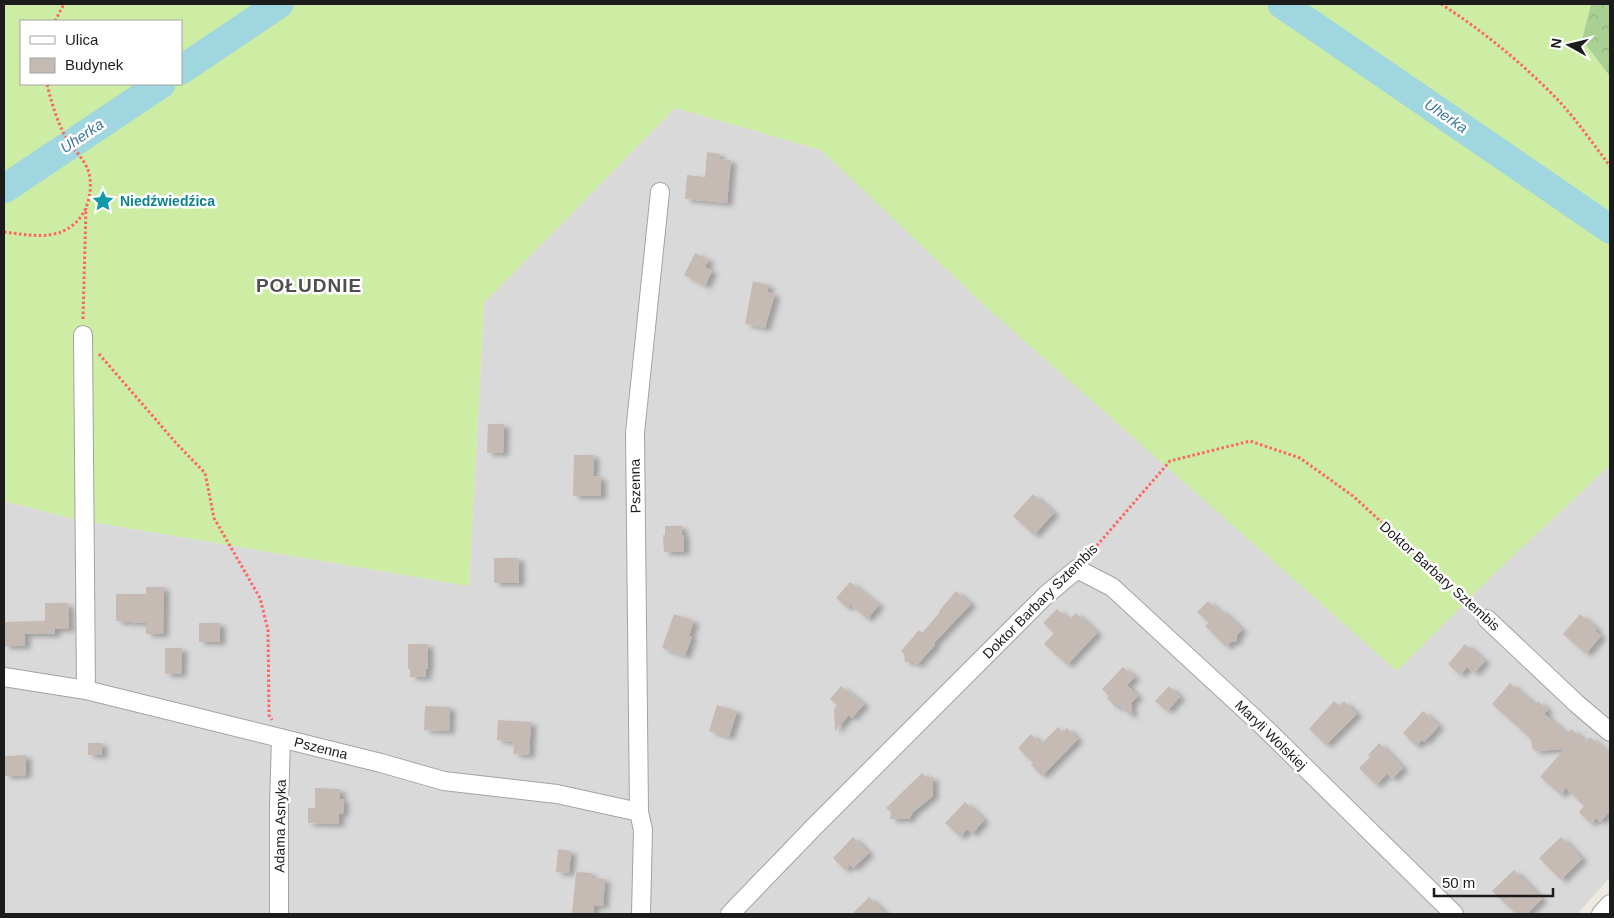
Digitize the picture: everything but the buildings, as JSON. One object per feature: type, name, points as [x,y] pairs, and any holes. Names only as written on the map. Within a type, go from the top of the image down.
[{"type":"street","name":"Pszenna","points":[[641,914],[643,830],[639,812],[635,433],[660,192]]},
{"type":"street","points":[[83,335],[86,690]]},
{"type":"street","name":"Doktor Barbary Sztembis","points":[[730,914],[813,828],[1045,596],[1077,569]]},
{"type":"street","name":"Maryli Wolskiej","points":[[1077,569],[1112,587],[1266,729],[1454,914]]},
{"type":"street","name":"Doktor Barbary Sztembis","points":[[1487,619],[1577,704],[1610,732]]},
{"type":"street","name":"Pszenna","points":[[4,678],[86,690],[282,738],[444,781],[557,794],[639,812]]},
{"type":"street","name":"Adama Asnyka","points":[[279,914],[279,807],[282,738]]},
{"type":"street","points":[[1601,914],[1610,904]]},
{"type":"path","points":[[56,20],[64,4]]},
{"type":"path","points":[[1441,4],[1475,26],[1558,100],[1610,166]]},
{"type":"path","points":[[4,232],[33,236],[58,234],[74,225],[86,208],[90,198],[89,174],[64,133],[54,111],[47,85]]},
{"type":"path","points":[[86,208],[83,335],[176,444],[205,473],[214,518],[260,598],[268,630],[269,715],[282,738]]},
{"type":"path","name":"Doktor Barbary Sztembis","points":[[1077,569],[1170,461],[1250,441],[1300,458],[1353,496],[1487,619]]},
{"type":"shaded area","points":[[675,108],[821,150],[1397,671],[1497,571],[1610,465],[1610,877],[1577,914],[4,914],[4,501],[74,519],[469,586],[484,303]]},
{"type":"green space","points":[[4,4],[1591,4],[1582,40],[1610,76],[1610,465],[1497,571],[1397,671],[986,307],[821,150],[675,108],[484,303],[469,586],[74,519],[4,501]]},
{"type":"green space","points":[[1591,4],[1610,4],[1610,76],[1582,40]]},
{"type":"pier","points":[[67,131],[81,152],[75,156],[61,135]]},
{"type":"waterway","name":"Uherka","points":[[182,69],[279,4]]},
{"type":"waterway","name":"Uherka","points":[[1282,4],[1610,229]]},
{"type":"waterway","name":"Uherka","points":[[4,189],[160,85]]},
{"type":"place","name":"Niedźwiedźica","points":[[103,201]]},
{"type":"district","name":"POŁUDNIE","points":[[309,285]]}]
